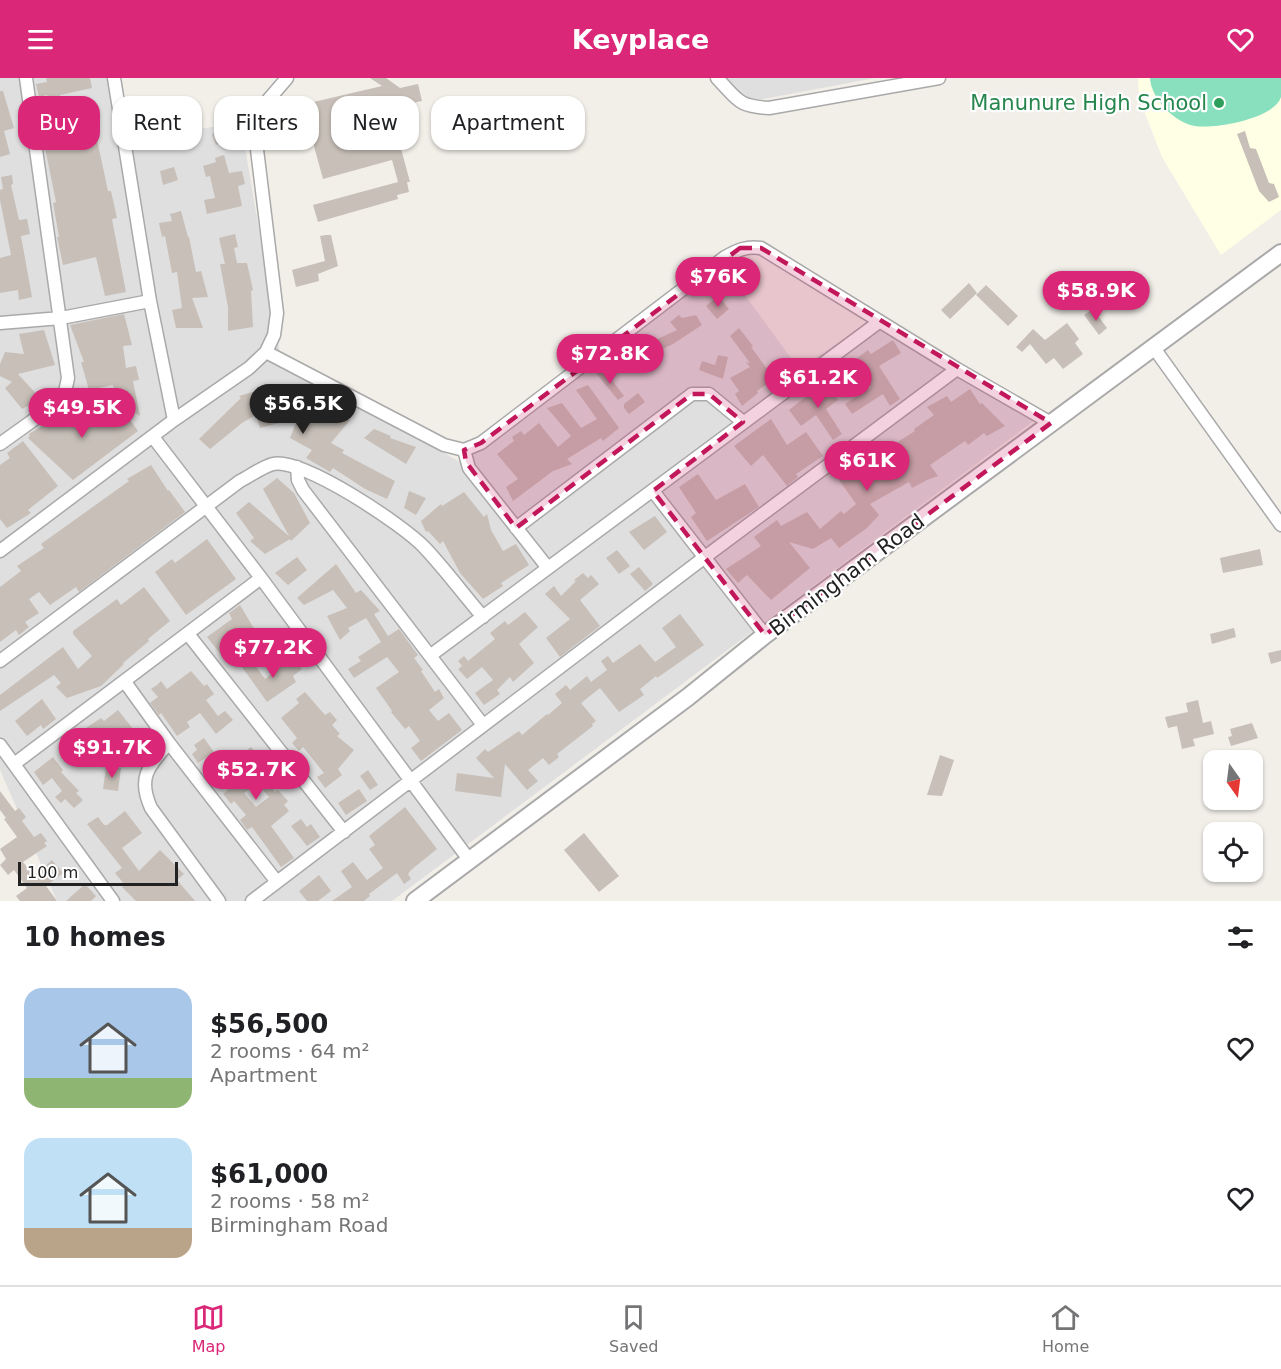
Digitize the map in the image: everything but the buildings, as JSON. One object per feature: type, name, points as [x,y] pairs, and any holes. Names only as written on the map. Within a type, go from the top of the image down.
[{"type":"street","points":[[0,444],[53,406],[64,392],[68,378],[26,78]]},
{"type":"street","points":[[114,78],[150,301],[174,420]]},
{"type":"street","points":[[0,551],[174,420],[249,368],[266,352],[274,335],[277,313],[254,125],[263,106],[287,78]]},
{"type":"street","points":[[717,78],[741,103],[769,108],[907,81],[939,78]]},
{"type":"street","points":[[266,352],[444,445],[464,450],[481,443],[725,257],[741,248],[761,248],[957,369],[1052,423]]},
{"type":"street","name":"Birmingham Road","points":[[416,901],[688,697],[765,635],[1281,253]]},
{"type":"street","points":[[0,323],[61,318],[150,301]]},
{"type":"street","points":[[431,655],[879,322]]},
{"type":"street","points":[[1154,348],[1281,525]]},
{"type":"street","points":[[252,901],[957,369]]},
{"type":"street","points":[[516,528],[692,394],[709,394],[743,422]]},
{"type":"street","points":[[153,437],[261,578],[470,861]]},
{"type":"street","points":[[464,450],[469,468],[548,568]]},
{"type":"street","points":[[0,661],[240,481],[273,464],[286,463],[297,467],[346,491],[390,520],[423,546],[483,617]]},
{"type":"street","points":[[297,467],[298,480],[303,490],[483,725]]},
{"type":"street","points":[[653,491],[765,635]]},
{"type":"street","points":[[14,764],[261,578]]},
{"type":"street","points":[[188,634],[344,832]]},
{"type":"street","points":[[125,682],[169,743],[277,882]]},
{"type":"street","points":[[169,743],[149,766],[144,781],[144,792],[151,808],[219,901]]},
{"type":"street","points":[[0,745],[113,901]]},
{"type":"highlighted area","points":[[740,248],[761,248],[1051,423],[765,635],[653,491],[743,422],[709,394],[692,394],[516,528],[466,462],[464,450],[481,443]]},
{"type":"shaded area","points":[[0,78],[114,78],[117,96],[112,96],[112,150],[202,150],[202,128],[214,127],[214,150],[245,150],[281,359],[460,462],[719,260],[799,369],[872,320],[1043,414],[392,901],[57,901],[0,770]]},
{"type":"shaded area","points":[[724,78],[875,78],[747,102]]},
{"type":"shaded area","name":"Manunure High School","points":[[1138,78],[1281,78],[1281,210],[1221,255],[1162,157],[1139,98]]},
{"type":"green space","name":"Manunure High School","points":[[1150,78],[1281,78],[1281,97],[1276,105],[1256,117],[1216,126],[1195,126],[1187,124],[1165,109],[1151,86]]},
{"type":"place","name":"Manunure High School","points":[[1219,103]]}]
